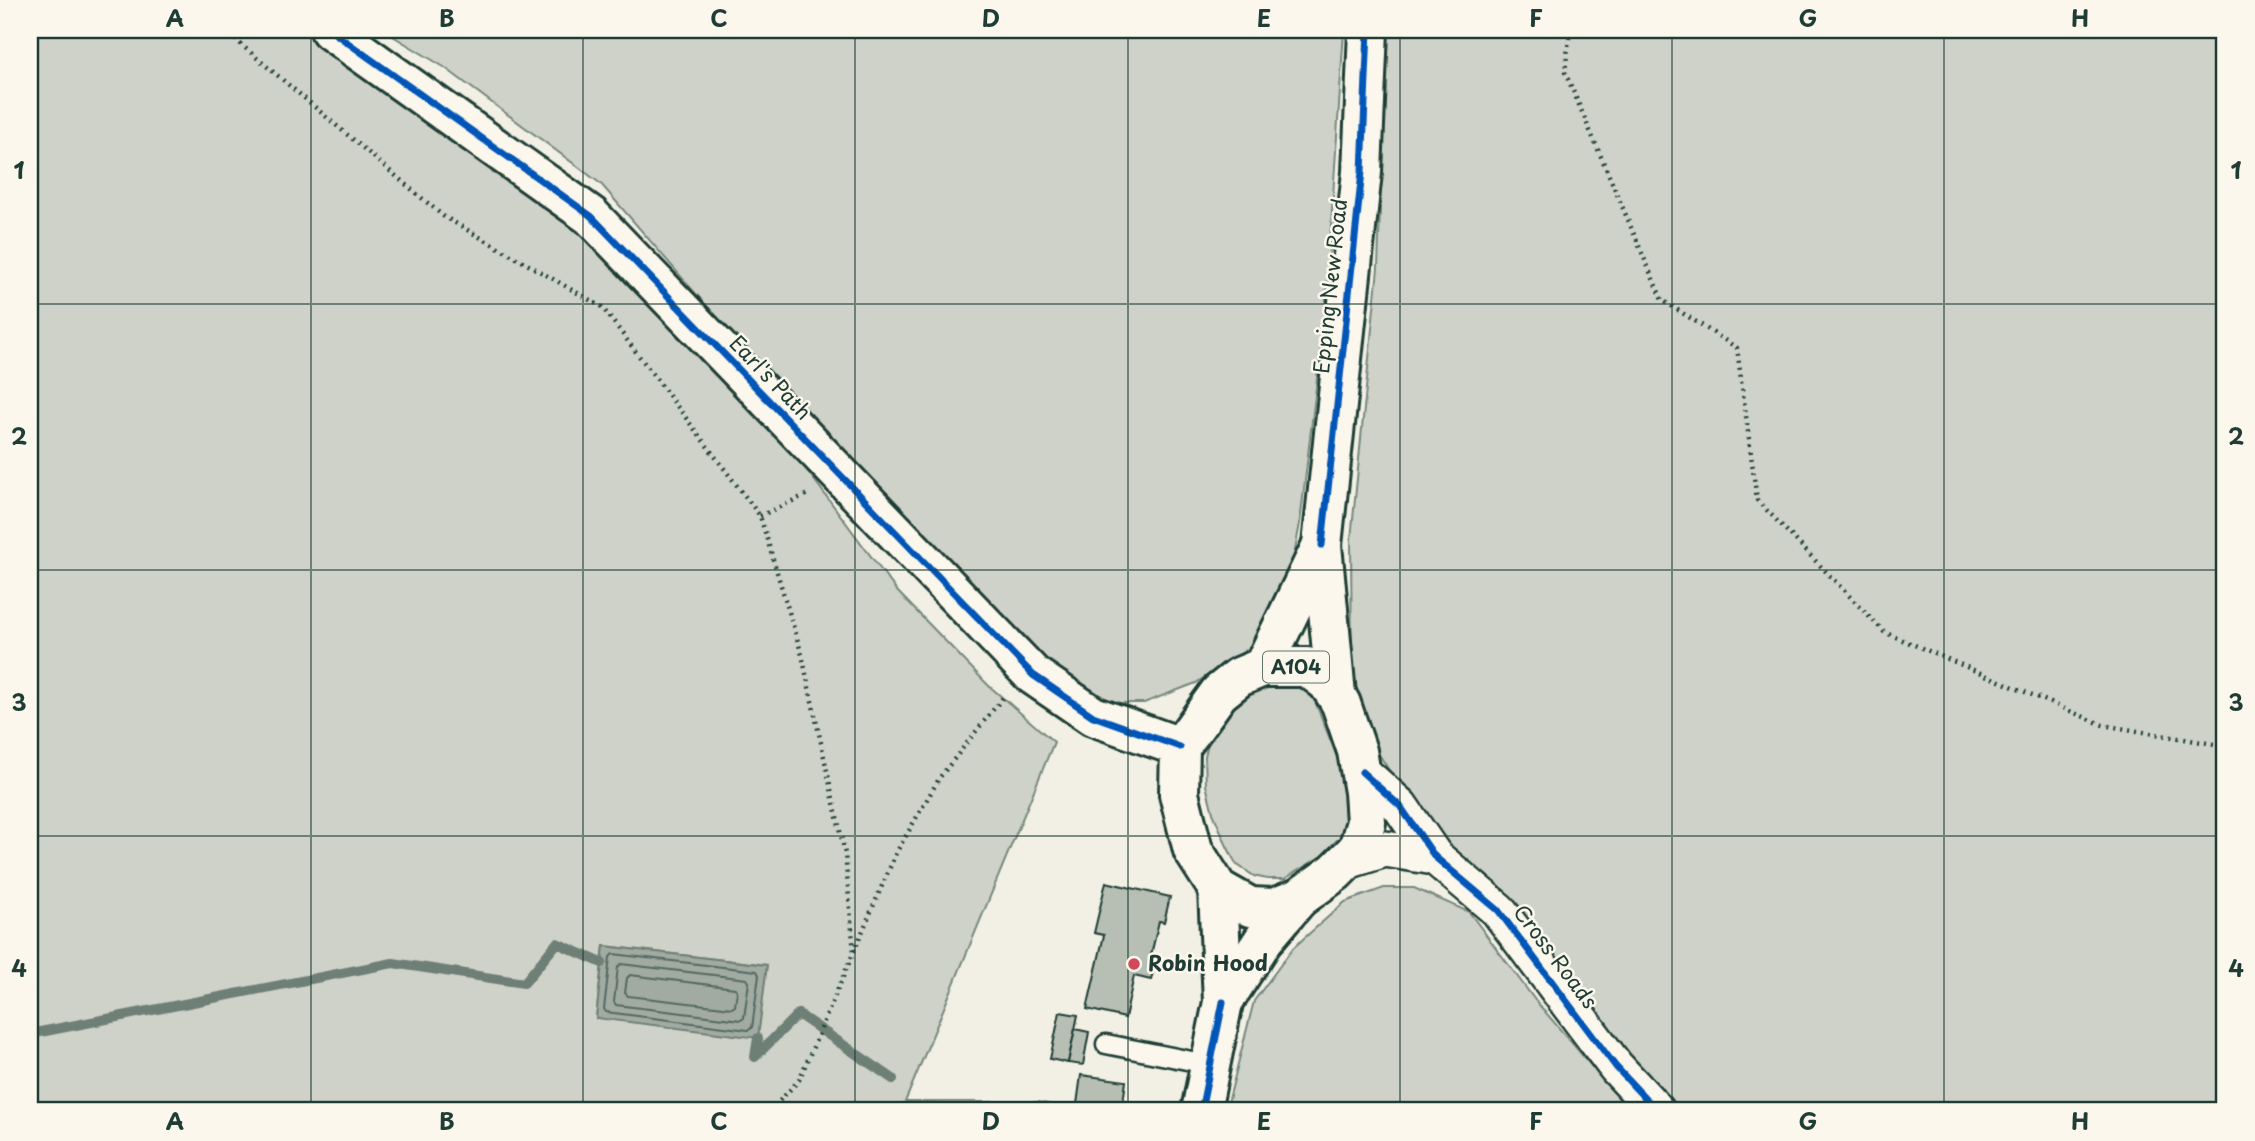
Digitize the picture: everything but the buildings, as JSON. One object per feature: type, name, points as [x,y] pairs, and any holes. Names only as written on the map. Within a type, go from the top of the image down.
[{"type":"main road","name":"Earl's Path","points":[[330,30],[591,216],[1026,668],[1093,716],[1180,747]]},
{"type":"main road","name":"Epping New Road","points":[[1336,695],[1322,545],[1362,172],[1368,30]]},
{"type":"main road","name":"Epping New Road","points":[[1263,667],[1322,545]]},
{"type":"main road","name":"A104","points":[[1223,1002],[1264,939],[1299,898],[1335,872],[1358,849],[1366,822],[1362,772],[1336,695],[1326,682],[1307,667],[1263,667],[1239,677],[1219,692],[1180,747],[1179,794],[1193,850],[1218,889],[1250,906],[1274,908],[1299,898]]},
{"type":"main road","name":"A104","points":[[1201,1111],[1223,1002],[1218,889]]},
{"type":"street","name":"Cross Roads","points":[[1362,772],[1400,806],[1436,857],[1497,909],[1616,1067],[1657,1111]]},
{"type":"street","points":[[1347,861],[1385,849],[1436,857]]},
{"type":"lane","points":[[1105,1044],[1212,1065]]},
{"type":"path","points":[[224,30],[443,216],[601,307],[760,516],[805,669],[845,854],[854,952]]},
{"type":"path","points":[[1570,30],[1565,72],[1662,300],[1737,348],[1757,500],[1884,632],[2104,725],[2225,746]]},
{"type":"path","points":[[760,516],[843,478]]},
{"type":"path","points":[[770,1111],[799,1080],[896,853],[940,777],[1026,668]]},
{"type":"shaded area","points":[[30,30],[329,30],[577,212],[786,442],[896,590],[988,685],[1054,742],[905,1102],[1038,1102],[1082,1111],[30,1111]],"holes":[[[604,946],[766,965],[596,1018]]]},
{"type":"shaded area","points":[[383,30],[1344,30],[1326,302],[1300,523],[1286,601],[1255,644],[1196,683],[1144,703],[1094,703],[934,569],[601,184],[444,67]]},
{"type":"shaded area","points":[[1386,30],[2225,30],[2225,1111],[1678,1111],[1439,838],[1397,783],[1370,740],[1352,672],[1351,539],[1378,268]]},
{"type":"shaded area","points":[[1288,680],[1314,699],[1345,777],[1349,811],[1341,837],[1333,849],[1284,879],[1267,879],[1254,876],[1236,864],[1213,813],[1206,785],[1205,756],[1212,726],[1253,684]]},
{"type":"shaded area","points":[[1384,888],[1414,888],[1469,912],[1535,1000],[1630,1111],[1226,1111],[1254,1001],[1293,948],[1345,902]]},
{"type":"water","points":[[604,946],[767,965],[758,1038],[596,1018]]},
{"type":"waterway","points":[[30,1034],[393,963],[524,983],[557,943],[602,963]]},
{"type":"waterway","points":[[758,1038],[755,1057],[798,1014],[893,1079]]},
{"type":"cycle path","points":[[330,30],[591,216],[1033,675],[1093,716],[1180,747]]},
{"type":"cycle path","points":[[1322,545],[1362,172],[1368,30]]},
{"type":"cycle path","points":[[1362,772],[1400,806],[1435,857],[1498,910],[1616,1067],[1657,1111]]},
{"type":"cycle path","points":[[1201,1111],[1223,1002]]},
{"type":"place","name":"Robin Hood","points":[[1134,964]]}]
